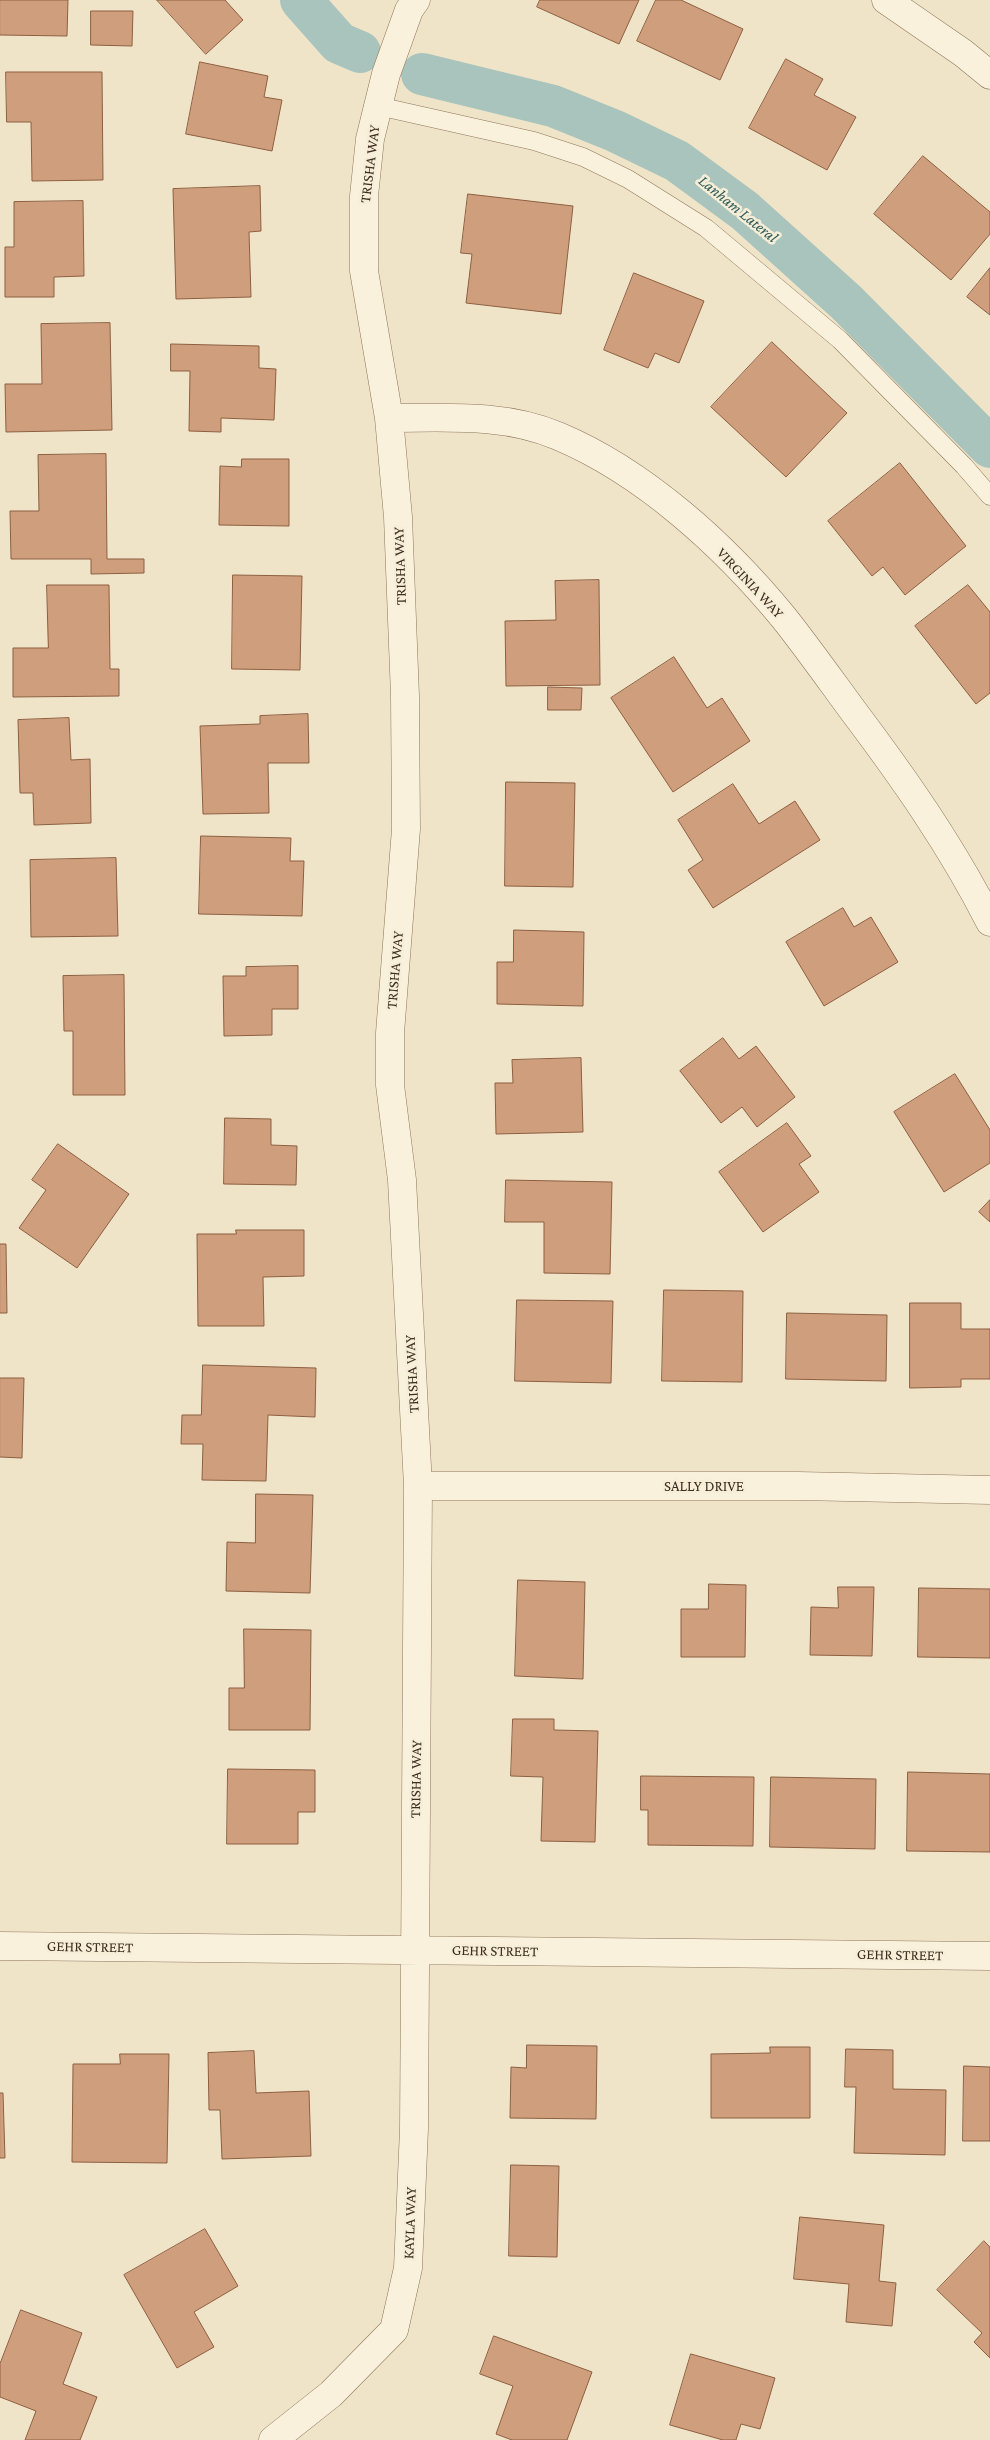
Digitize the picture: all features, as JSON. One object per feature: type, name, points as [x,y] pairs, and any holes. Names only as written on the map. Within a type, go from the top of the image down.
[{"type":"street","name":"TRISHA WAY","points":[[414,1951],[418,1486],[402,1180],[390,1085],[390,1034],[406,829],[404,676],[398,517],[389,418],[364,271],[364,196],[370,139],[378,106],[409,10],[416,0]]},
{"type":"street","points":[[886,0],[963,53],[990,75]]},
{"type":"street","name":"VIRGINIA WAY","points":[[389,418],[481,418],[526,425],[558,436],[596,456],[639,482],[675,509],[737,566],[783,618],[929,815],[968,878],[990,922]]},
{"type":"street","name":"SALLY DRIVE","points":[[418,1486],[798,1486],[990,1490]]},
{"type":"street","name":"GEHR STREET","points":[[0,1946],[990,1956]]},
{"type":"street","name":"KAYLA WAY","points":[[273,2440],[331,2394],[394,2330],[408,2268],[414,2129],[414,1951]]},
{"type":"lane","points":[[378,106],[534,141],[583,157],[628,179],[706,228],[840,340],[964,466],[990,496]]},
{"type":"building","points":[[0,0],[68,0],[67,36],[0,35]]},
{"type":"building","points":[[157,0],[225,0],[243,20],[206,54]]},
{"type":"building","points":[[540,0],[639,0],[619,44],[537,7]]},
{"type":"building","points":[[656,0],[681,0],[743,29],[720,80],[637,41]]},
{"type":"building","points":[[91,11],[133,11],[132,46],[91,45]]},
{"type":"building","points":[[786,59],[823,79],[814,95],[856,117],[827,170],[749,128]]},
{"type":"building","points":[[200,62],[268,76],[264,97],[282,100],[272,151],[186,134]]},
{"type":"building","points":[[6,72],[102,72],[103,180],[32,181],[31,122],[7,122]]},
{"type":"building","points":[[923,156],[990,212],[990,234],[951,280],[874,214]]},
{"type":"building","points":[[260,186],[261,231],[249,232],[251,297],[176,299],[173,189]]},
{"type":"building","points":[[468,194],[573,206],[561,314],[466,303],[472,254],[461,253]]},
{"type":"building","points":[[83,201],[84,276],[54,277],[54,297],[5,297],[5,247],[14,247],[14,202]]},
{"type":"building","points":[[990,268],[990,315],[967,297]]},
{"type":"building","points":[[634,273],[704,301],[679,363],[655,353],[648,368],[604,350]]},
{"type":"building","points":[[110,323],[112,430],[6,432],[5,384],[42,384],[41,324]]},
{"type":"building","points":[[772,342],[847,413],[786,477],[711,407]]},
{"type":"building","points":[[171,344],[259,346],[259,368],[276,369],[274,420],[221,418],[221,432],[189,431],[190,371],[171,371]]},
{"type":"building","points":[[106,454],[107,559],[144,559],[144,573],[91,574],[91,559],[11,559],[10,511],[39,511],[38,455]]},
{"type":"building","points":[[242,459],[289,459],[289,526],[219,525],[220,466],[241,467]]},
{"type":"building","points":[[900,463],[966,546],[905,595],[883,567],[872,576],[828,521]]},
{"type":"building","points":[[233,575],[302,576],[300,670],[232,669]]},
{"type":"building","points":[[599,580],[600,685],[506,686],[505,621],[556,620],[555,581]]},
{"type":"building","points":[[47,585],[109,585],[110,669],[119,669],[119,696],[13,697],[13,648],[48,648]]},
{"type":"building","points":[[968,585],[990,612],[990,693],[976,704],[915,626]]},
{"type":"building","points":[[674,657],[707,708],[722,698],[750,741],[673,792],[611,698]]},
{"type":"building","points":[[548,687],[582,688],[581,710],[548,710]]},
{"type":"building","points":[[308,714],[309,763],[268,763],[269,813],[203,814],[200,726],[260,724],[260,716]]},
{"type":"building","points":[[69,718],[71,760],[90,759],[91,823],[34,825],[33,793],[20,793],[18,720]]},
{"type":"building","points":[[506,782],[575,783],[573,887],[505,886]]},
{"type":"building","points":[[733,784],[759,824],[795,801],[820,840],[713,908],[688,870],[703,860],[678,820]]},
{"type":"building","points":[[201,836],[291,838],[290,861],[304,861],[302,916],[199,914]]},
{"type":"building","points":[[116,858],[118,936],[31,937],[30,860]]},
{"type":"building","points":[[843,908],[854,927],[871,917],[898,962],[824,1006],[786,942]]},
{"type":"building","points":[[514,930],[584,932],[583,1006],[497,1004],[497,962],[513,962]]},
{"type":"building","points":[[298,966],[298,1009],[272,1009],[272,1035],[224,1036],[223,976],[246,976],[246,967]]},
{"type":"building","points":[[124,975],[125,1095],[73,1095],[73,1031],[64,1031],[63,976]]},
{"type":"building","points":[[723,1038],[739,1059],[756,1046],[795,1097],[757,1127],[742,1107],[721,1123],[680,1071]]},
{"type":"building","points":[[581,1058],[583,1132],[496,1134],[495,1083],[513,1083],[512,1060]]},
{"type":"building","points":[[955,1074],[990,1130],[990,1163],[944,1192],[894,1112]]},
{"type":"building","points":[[225,1118],[271,1119],[271,1145],[297,1146],[296,1185],[224,1184]]},
{"type":"building","points":[[787,1123],[811,1156],[799,1164],[819,1192],[763,1232],[719,1172]]},
{"type":"building","points":[[58,1144],[129,1194],[77,1268],[19,1228],[46,1190],[32,1180]]},
{"type":"building","points":[[506,1180],[612,1182],[610,1274],[544,1273],[544,1222],[505,1222]]},
{"type":"building","points":[[990,1200],[990,1222],[979,1212]]},
{"type":"building","points":[[236,1230],[304,1230],[304,1276],[263,1277],[264,1326],[198,1326],[197,1234],[236,1234]]},
{"type":"building","points":[[0,1244],[6,1244],[7,1313],[0,1313]]},
{"type":"building","points":[[664,1290],[743,1291],[742,1382],[662,1381]]},
{"type":"building","points":[[517,1300],[613,1301],[611,1383],[515,1381]]},
{"type":"building","points":[[910,1303],[961,1303],[961,1329],[990,1329],[990,1379],[961,1379],[961,1387],[910,1388]]},
{"type":"building","points":[[787,1313],[887,1315],[886,1381],[786,1379]]},
{"type":"building","points":[[203,1365],[316,1368],[315,1417],[268,1415],[266,1481],[202,1480],[203,1444],[181,1444],[182,1415],[201,1415]]},
{"type":"building","points":[[0,1378],[24,1378],[22,1458],[0,1457]]},
{"type":"building","points":[[256,1494],[313,1495],[310,1593],[226,1591],[227,1542],[255,1543]]},
{"type":"building","points":[[518,1580],[585,1582],[583,1679],[515,1676]]},
{"type":"building","points":[[709,1584],[746,1585],[745,1657],[681,1657],[681,1609],[708,1609]]},
{"type":"building","points":[[838,1587],[874,1587],[872,1656],[810,1655],[811,1607],[838,1608]]},
{"type":"building","points":[[919,1588],[990,1589],[990,1658],[918,1657]]},
{"type":"building","points":[[244,1629],[311,1630],[310,1730],[229,1730],[229,1688],[244,1688]]},
{"type":"building","points":[[513,1719],[554,1719],[554,1730],[598,1731],[595,1842],[541,1841],[543,1777],[511,1776]]},
{"type":"building","points":[[228,1769],[315,1770],[315,1812],[298,1812],[298,1844],[227,1844]]},
{"type":"building","points":[[908,1772],[990,1774],[990,1852],[907,1851]]},
{"type":"building","points":[[641,1776],[754,1777],[753,1846],[648,1845],[648,1810],[641,1810]]},
{"type":"building","points":[[771,1777],[876,1779],[875,1849],[770,1847]]},
{"type":"building","points":[[527,2045],[597,2046],[596,2119],[510,2118],[511,2067],[526,2068]]},
{"type":"building","points":[[770,2047],[810,2047],[810,2118],[711,2118],[711,2054],[770,2053]]},
{"type":"building","points":[[846,2049],[893,2050],[893,2089],[946,2090],[945,2155],[854,2153],[856,2087],[845,2087]]},
{"type":"building","points":[[254,2051],[256,2093],[309,2091],[311,2156],[222,2159],[220,2110],[209,2110],[208,2053]]},
{"type":"building","points":[[120,2054],[169,2054],[167,2163],[72,2162],[73,2064],[120,2064]]},
{"type":"building","points":[[964,2066],[990,2067],[990,2141],[963,2141]]},
{"type":"building","points":[[0,2093],[3,2093],[5,2158],[0,2158]]},
{"type":"building","points":[[511,2165],[559,2166],[557,2257],[509,2256]]},
{"type":"building","points":[[800,2217],[884,2225],[879,2281],[896,2283],[892,2326],[846,2322],[849,2284],[794,2279]]},
{"type":"building","points":[[205,2229],[238,2286],[194,2312],[214,2347],[177,2368],[124,2275]]},
{"type":"building","points":[[984,2241],[990,2247],[990,2358],[974,2342],[982,2333],[937,2290]]},
{"type":"building","points":[[21,2310],[82,2333],[63,2384],[97,2397],[80,2440],[25,2440],[36,2411],[0,2397],[0,2364]]},
{"type":"building","points":[[494,2336],[592,2372],[567,2440],[512,2440],[496,2434],[513,2386],[480,2374]]},
{"type":"building","points":[[691,2354],[775,2378],[760,2429],[741,2424],[736,2440],[723,2440],[670,2425]]},
{"type":"waterway","name":"Lanham Lateral","points":[[301,0],[339,43],[360,52]]},
{"type":"waterway","name":"Lanham Lateral","points":[[422,74],[553,106],[615,131],[677,161],[745,211],[846,302],[990,447]]}]
